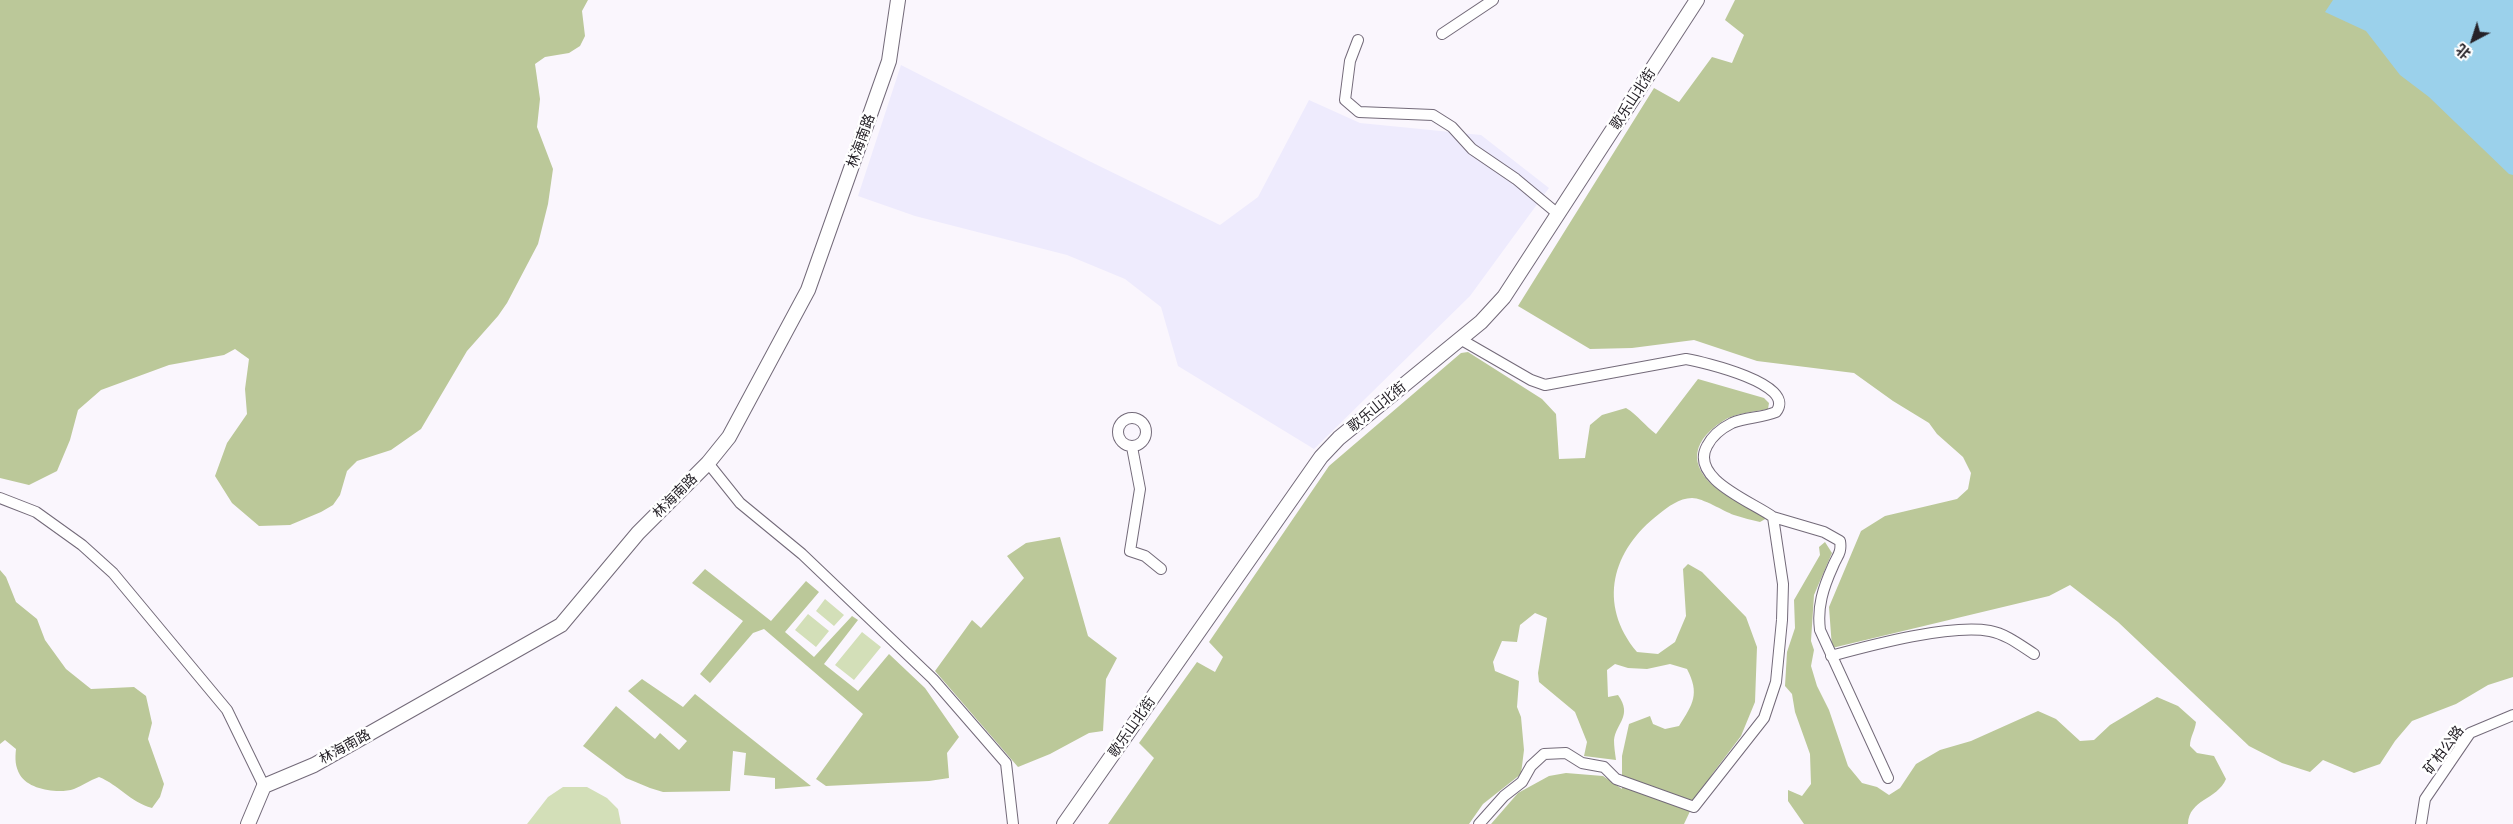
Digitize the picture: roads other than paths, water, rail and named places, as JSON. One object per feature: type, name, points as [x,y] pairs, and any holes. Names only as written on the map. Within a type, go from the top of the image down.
[{"type":"main road","name":"林海南路","points":[[264,786],[314,764],[561,625],[638,533],[708,463],[729,437],[808,290],[889,61],[898,0]]},
{"type":"main road","name":"歌乐山北街","points":[[1064,824],[1321,457],[1339,438],[1481,322],[1504,297],[1697,0]]},
{"type":"main road","points":[[248,824],[264,786]]},
{"type":"street","points":[[1442,34],[1493,0]]},
{"type":"street","points":[[1358,40],[1350,61],[1345,100],[1359,112],[1433,115],[1452,127],[1472,149],[1516,180],[1558,214]]},
{"type":"street","points":[[1460,339],[1531,380],[1545,385],[1686,360],[1704,362],[1762,383],[1776,393],[1780,401],[1780,407],[1776,412],[1732,423],[1710,440],[1703,456],[1707,469],[1716,480],[1742,499],[1773,517],[1824,532],[1840,541],[1842,552],[1834,564],[1817,612],[1820,630],[1888,778]]},
{"type":"street","points":[[1132,447],[1140,489],[1130,551],[1145,556],[1161,569]]},
{"type":"street","points":[[708,463],[740,503],[802,554],[933,679],[1000,756],[1006,764],[1013,824]]},
{"type":"street","points":[[0,498],[36,512],[82,545],[113,573],[227,710],[264,786]]},
{"type":"street","points":[[1479,824],[1504,796],[1522,782],[1531,766],[1544,754],[1566,753],[1582,763],[1604,767],[1616,779],[1694,808],[1764,718],[1776,682],[1782,620],[1783,584],[1773,517]]},
{"type":"street","points":[[1831,656],[1864,647],[1959,630],[1990,631],[2004,636],[2034,654]]},
{"type":"street","name":"矿柏公路","points":[[2422,824],[2425,799],[2470,733],[2513,715]]},
{"type":"water","points":[[2333,0],[2513,0],[2513,175],[2509,174],[2429,97],[2400,75],[2366,31],[2325,12]]}]
